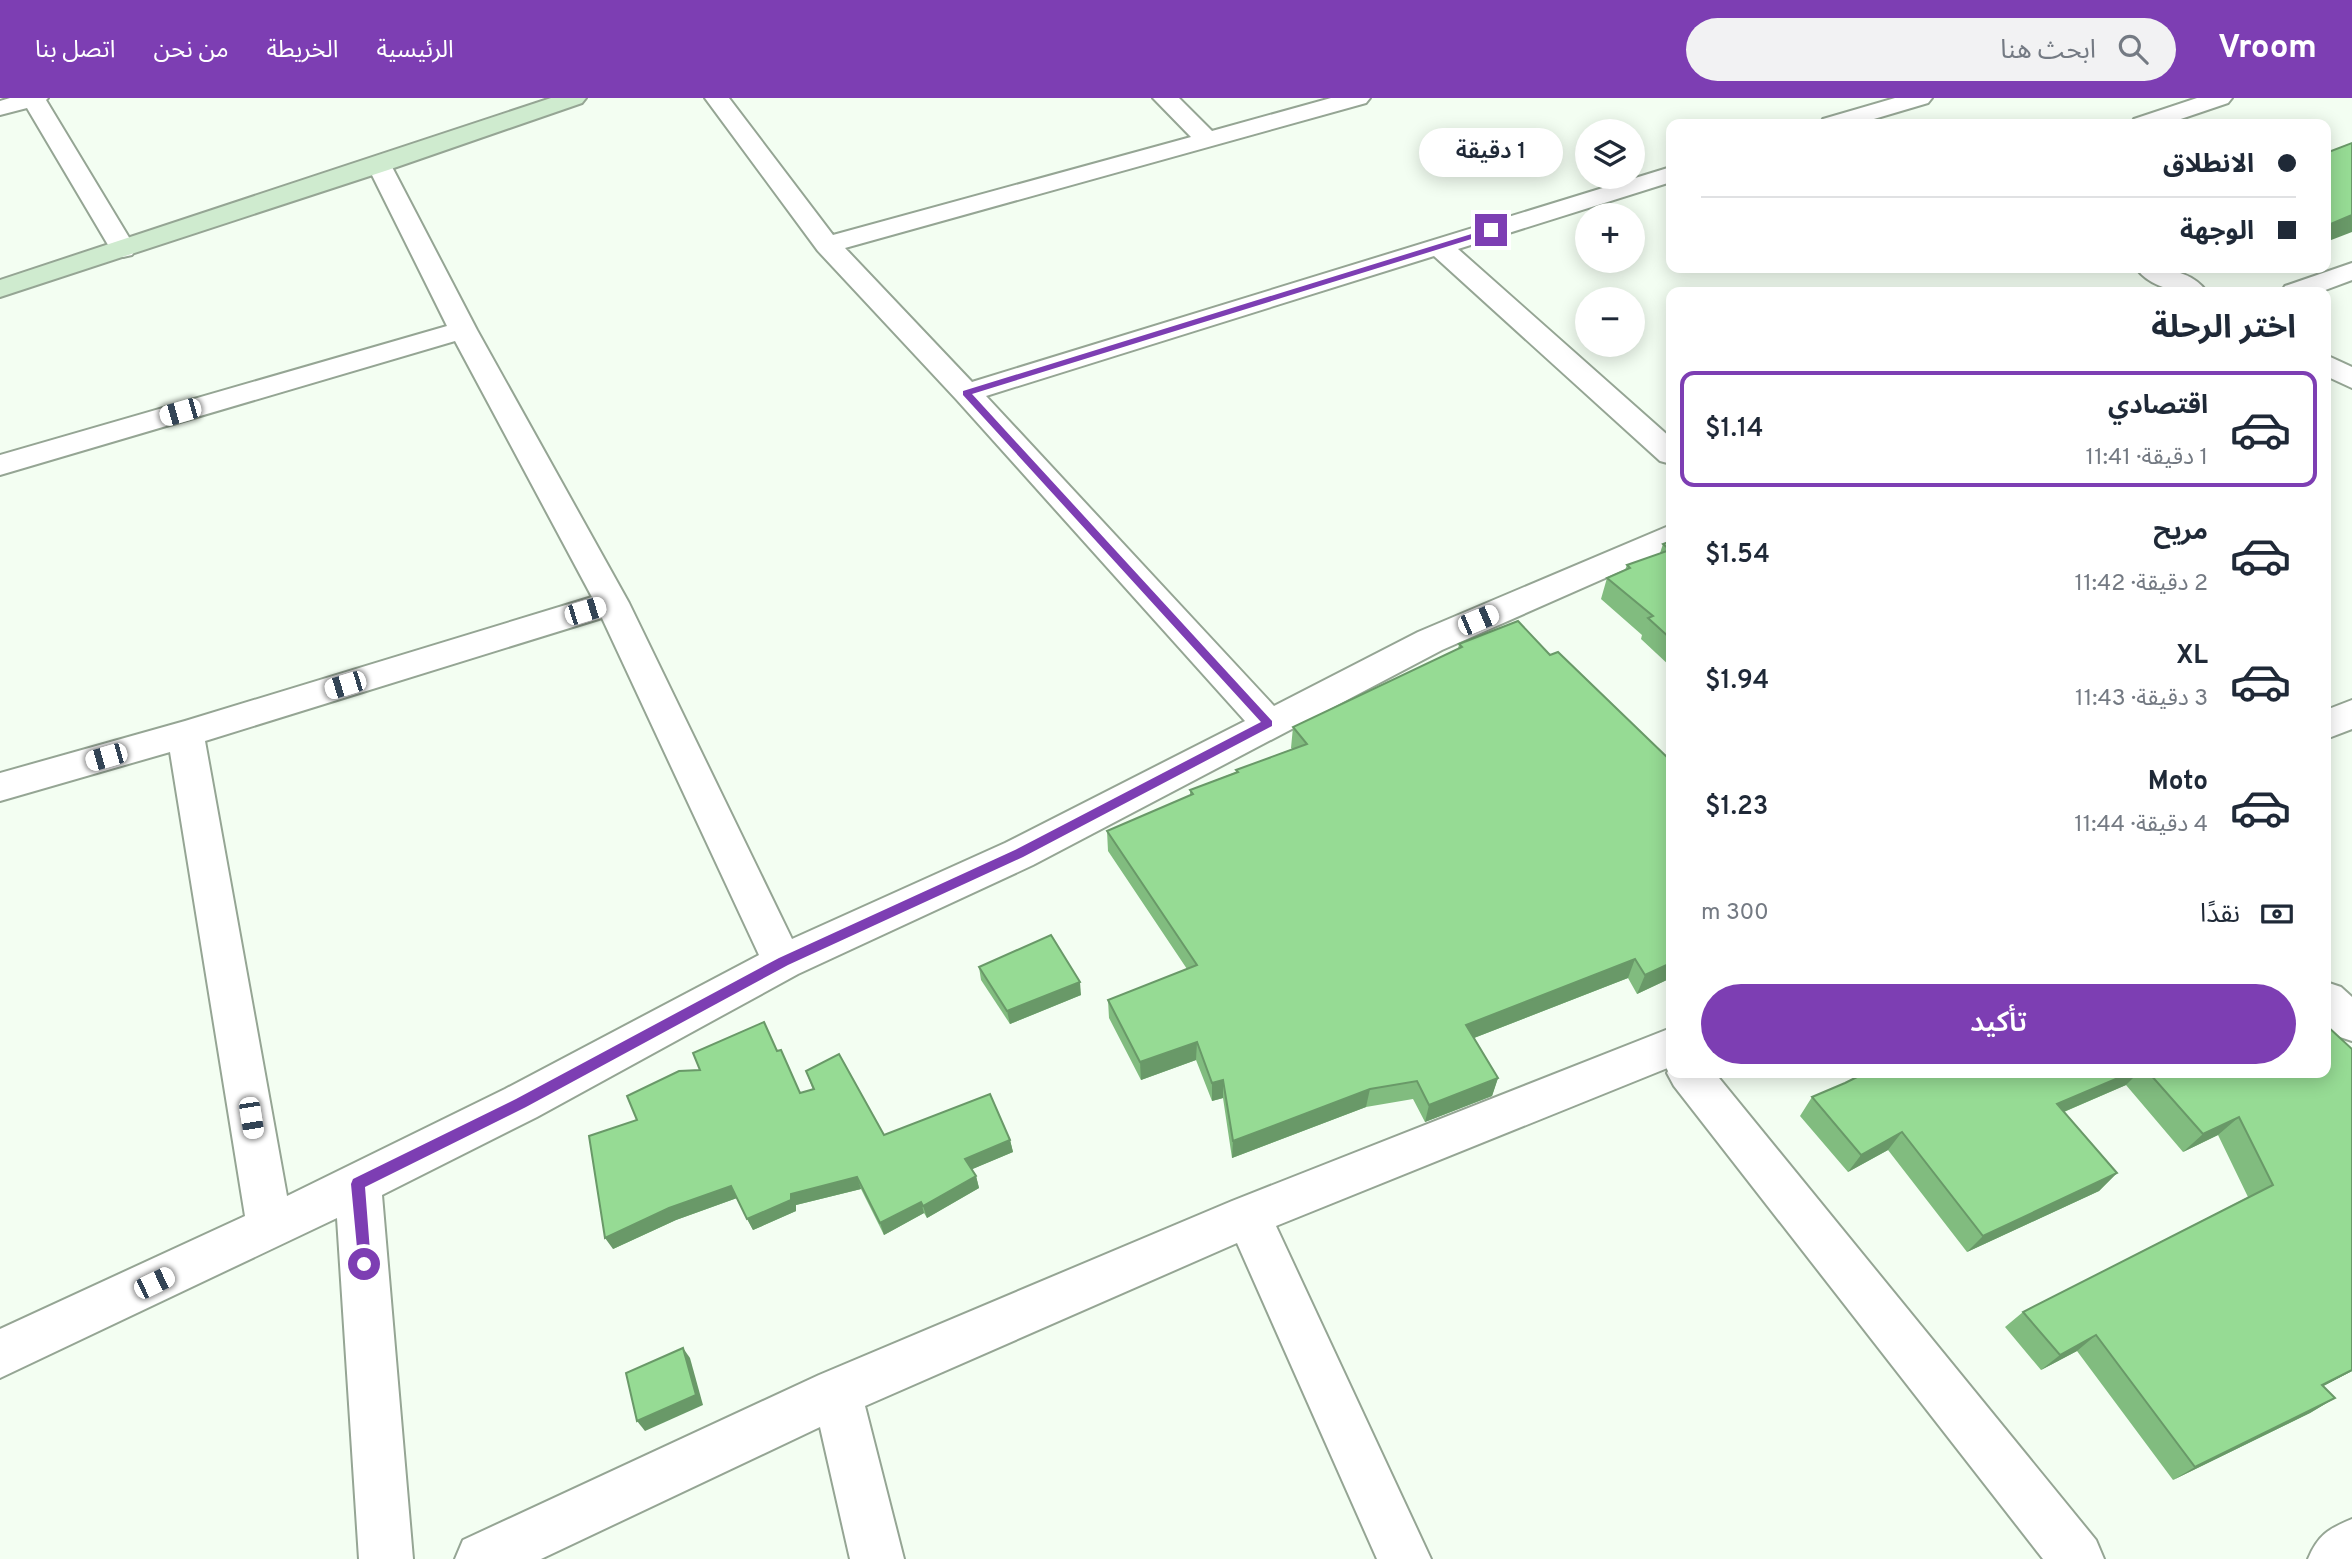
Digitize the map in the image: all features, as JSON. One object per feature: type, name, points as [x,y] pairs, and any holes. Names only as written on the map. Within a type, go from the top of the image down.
[{"type":"street","points":[[0,108],[34,98],[123,248]]},
{"type":"street","points":[[0,289],[574,98]]},
{"type":"street","points":[[717,98],[827,245],[1268,723]]},
{"type":"street","points":[[1165,98],[1206,138]]},
{"type":"street","points":[[827,245],[1358,98]]},
{"type":"street","points":[[1851,98],[1889,119]]},
{"type":"street","points":[[1849,119],[1920,98]]},
{"type":"street","points":[[2158,119],[2220,98]]},
{"type":"street","points":[[379,165],[463,330],[612,603],[783,962]]},
{"type":"street","points":[[966,393],[1666,176]]},
{"type":"street","points":[[1439,246],[1666,450]]},
{"type":"street","points":[[2309,287],[2352,271]]},
{"type":"street","points":[[2159,273],[2184,287]]},
{"type":"street","points":[[0,465],[463,330]]},
{"type":"street","points":[[2331,368],[2352,379]]},
{"type":"street","points":[[0,1354],[270,1228],[521,1103],[783,962],[1019,854],[1430,641],[1666,538]]},
{"type":"street","points":[[0,787],[186,734],[612,603]]},
{"type":"street","points":[[186,734],[270,1228]]},
{"type":"street","points":[[2331,1004],[2352,1023]]},
{"type":"street","points":[[482,1559],[837,1394],[1248,1216],[1666,1058]]},
{"type":"street","points":[[1693,1078],[2077,1559]]},
{"type":"street","points":[[358,1184],[386,1559]]},
{"type":"street","points":[[1248,1216],[1404,1559]]},
{"type":"street","points":[[837,1394],[877,1559]]},
{"type":"street","points":[[2335,1559],[2352,1546]]},
{"type":"building","points":[[2352,143],[2352,215],[2331,224],[2331,151]]},
{"type":"building","points":[[1666,551],[1666,634],[1648,618],[1653,616],[1607,578],[1630,568],[1627,565]]},
{"type":"building","points":[[1518,621],[1550,655],[1558,652],[1666,756],[1666,965],[1645,975],[1635,959],[1466,1025],[1498,1078],[1429,1105],[1417,1081],[1370,1089],[1233,1141],[1223,1080],[1212,1083],[1197,1042],[1140,1062],[1108,1000],[1197,965],[1107,831],[1193,794],[1190,790],[1307,744],[1293,727],[1462,647],[1459,644]]},
{"type":"building","points":[[1051,935],[1080,982],[1007,1011],[979,967]]},
{"type":"building","points":[[764,1022],[777,1051],[781,1050],[800,1093],[814,1089],[806,1071],[839,1054],[884,1135],[990,1094],[1010,1140],[965,1159],[976,1176],[923,1206],[921,1202],[880,1223],[857,1177],[791,1194],[791,1200],[747,1219],[731,1186],[669,1208],[605,1238],[589,1136],[637,1120],[627,1096],[679,1071],[700,1070],[693,1053]]},
{"type":"building","points":[[2331,1030],[2352,1049],[2352,1370],[2322,1385],[2335,1398],[2195,1467],[2096,1335],[2060,1355],[2023,1312],[2273,1185],[2239,1117],[2203,1134],[2153,1078],[2331,1078]]},
{"type":"building","points":[[1855,1078],[2118,1078],[2057,1104],[2117,1173],[1983,1236],[1902,1132],[1861,1155],[1812,1097]]},
{"type":"building","points":[[683,1348],[696,1395],[637,1421],[626,1373]]},
{"type":"route","points":[[364,1264],[358,1184],[521,1103],[783,962],[1019,854],[1268,723],[966,393],[1491,230]]}]
